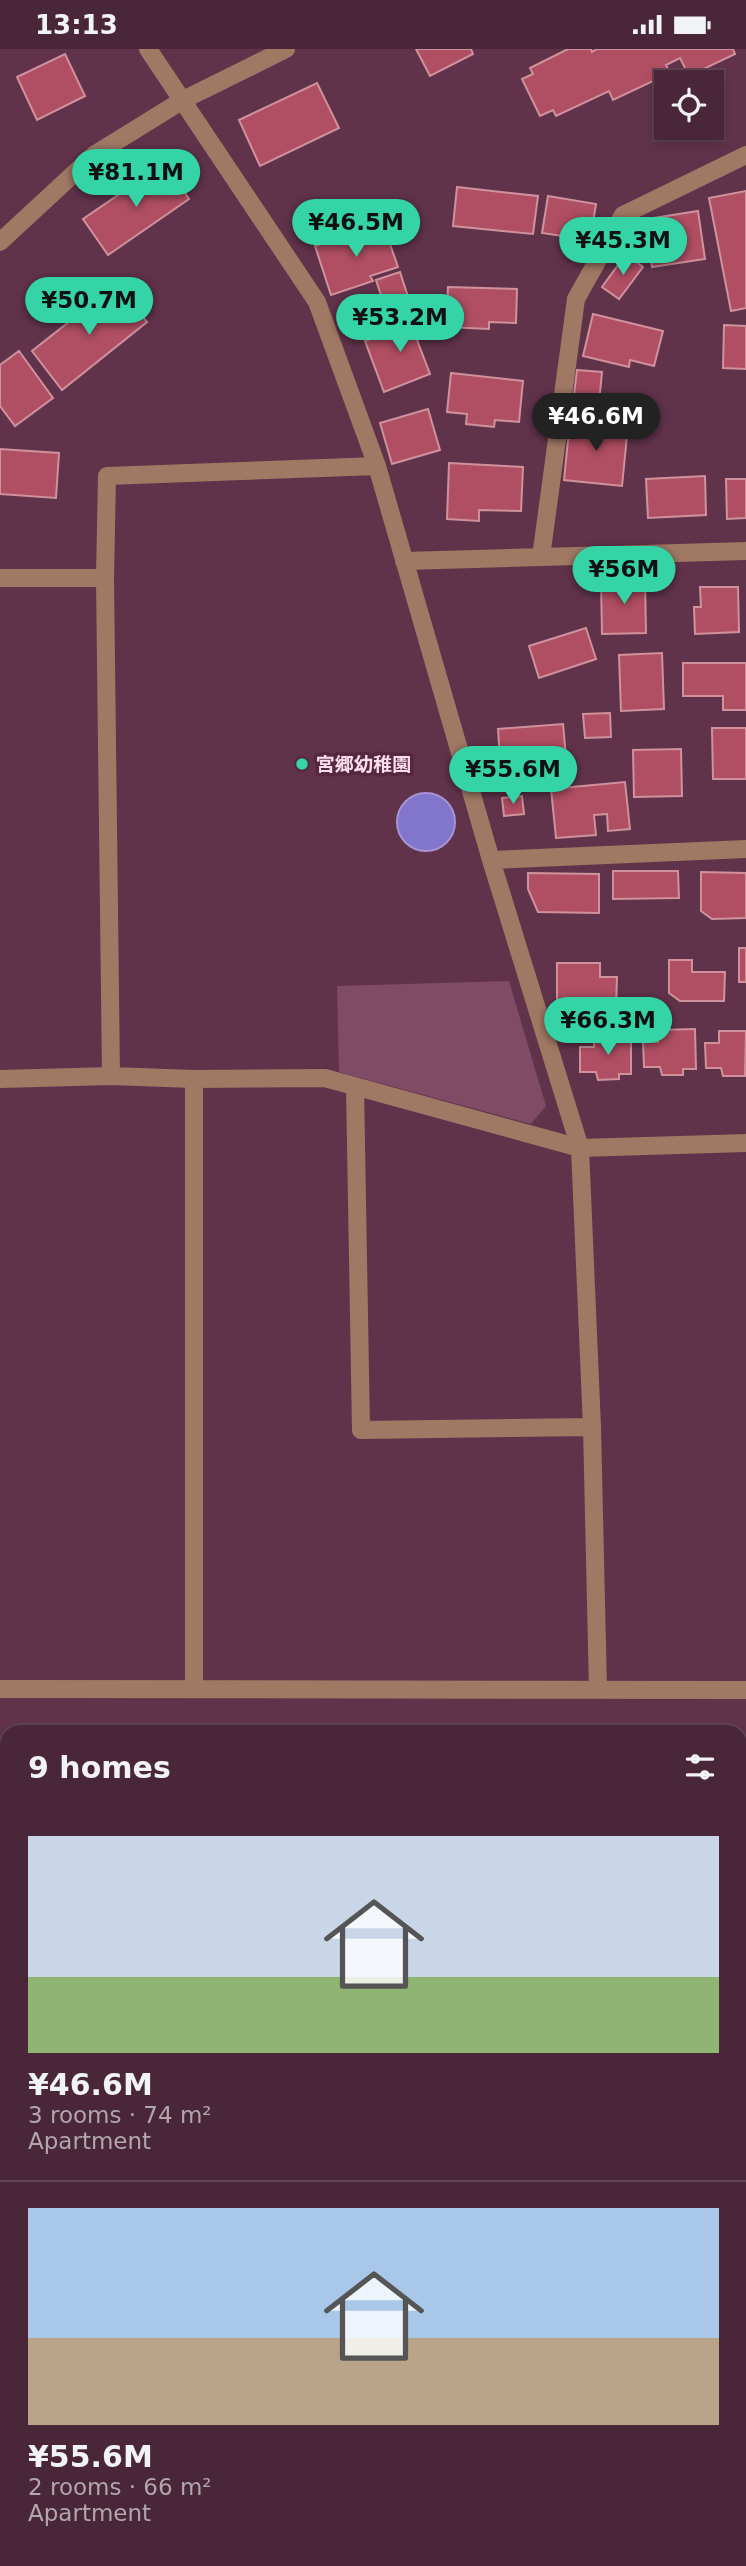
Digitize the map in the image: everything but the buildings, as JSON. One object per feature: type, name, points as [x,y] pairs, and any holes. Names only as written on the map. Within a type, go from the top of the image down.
[{"type":"street","points":[[148,49],[317,302],[377,466],[491,860],[580,1148],[592,1427],[598,1690]]},
{"type":"street","points":[[0,242],[93,155],[183,100],[286,49]]},
{"type":"street","points":[[541,557],[576,299],[623,215],[746,156]]},
{"type":"street","points":[[111,1076],[105,578],[107,476],[377,466]]},
{"type":"street","points":[[404,561],[746,551]]},
{"type":"street","points":[[0,578],[105,578]]},
{"type":"street","points":[[491,860],[746,849]]},
{"type":"street","points":[[0,1079],[111,1076],[194,1079],[325,1078],[580,1148],[746,1143]]},
{"type":"street","points":[[194,1079],[194,1688]]},
{"type":"street","points":[[355,1086],[361,1430],[592,1427]]},
{"type":"street","points":[[0,1689],[746,1690]]},
{"type":"shaded area","points":[[426,793],[442,798],[450,806],[455,822],[450,838],[442,846],[426,851],[410,846],[402,838],[397,822],[402,806],[410,798]]},
{"type":"shaded area","points":[[509,981],[546,1106],[531,1124],[339,1072],[337,986]]},
{"type":"place","name":"宮郷幼稚園","points":[[302,764]]}]
